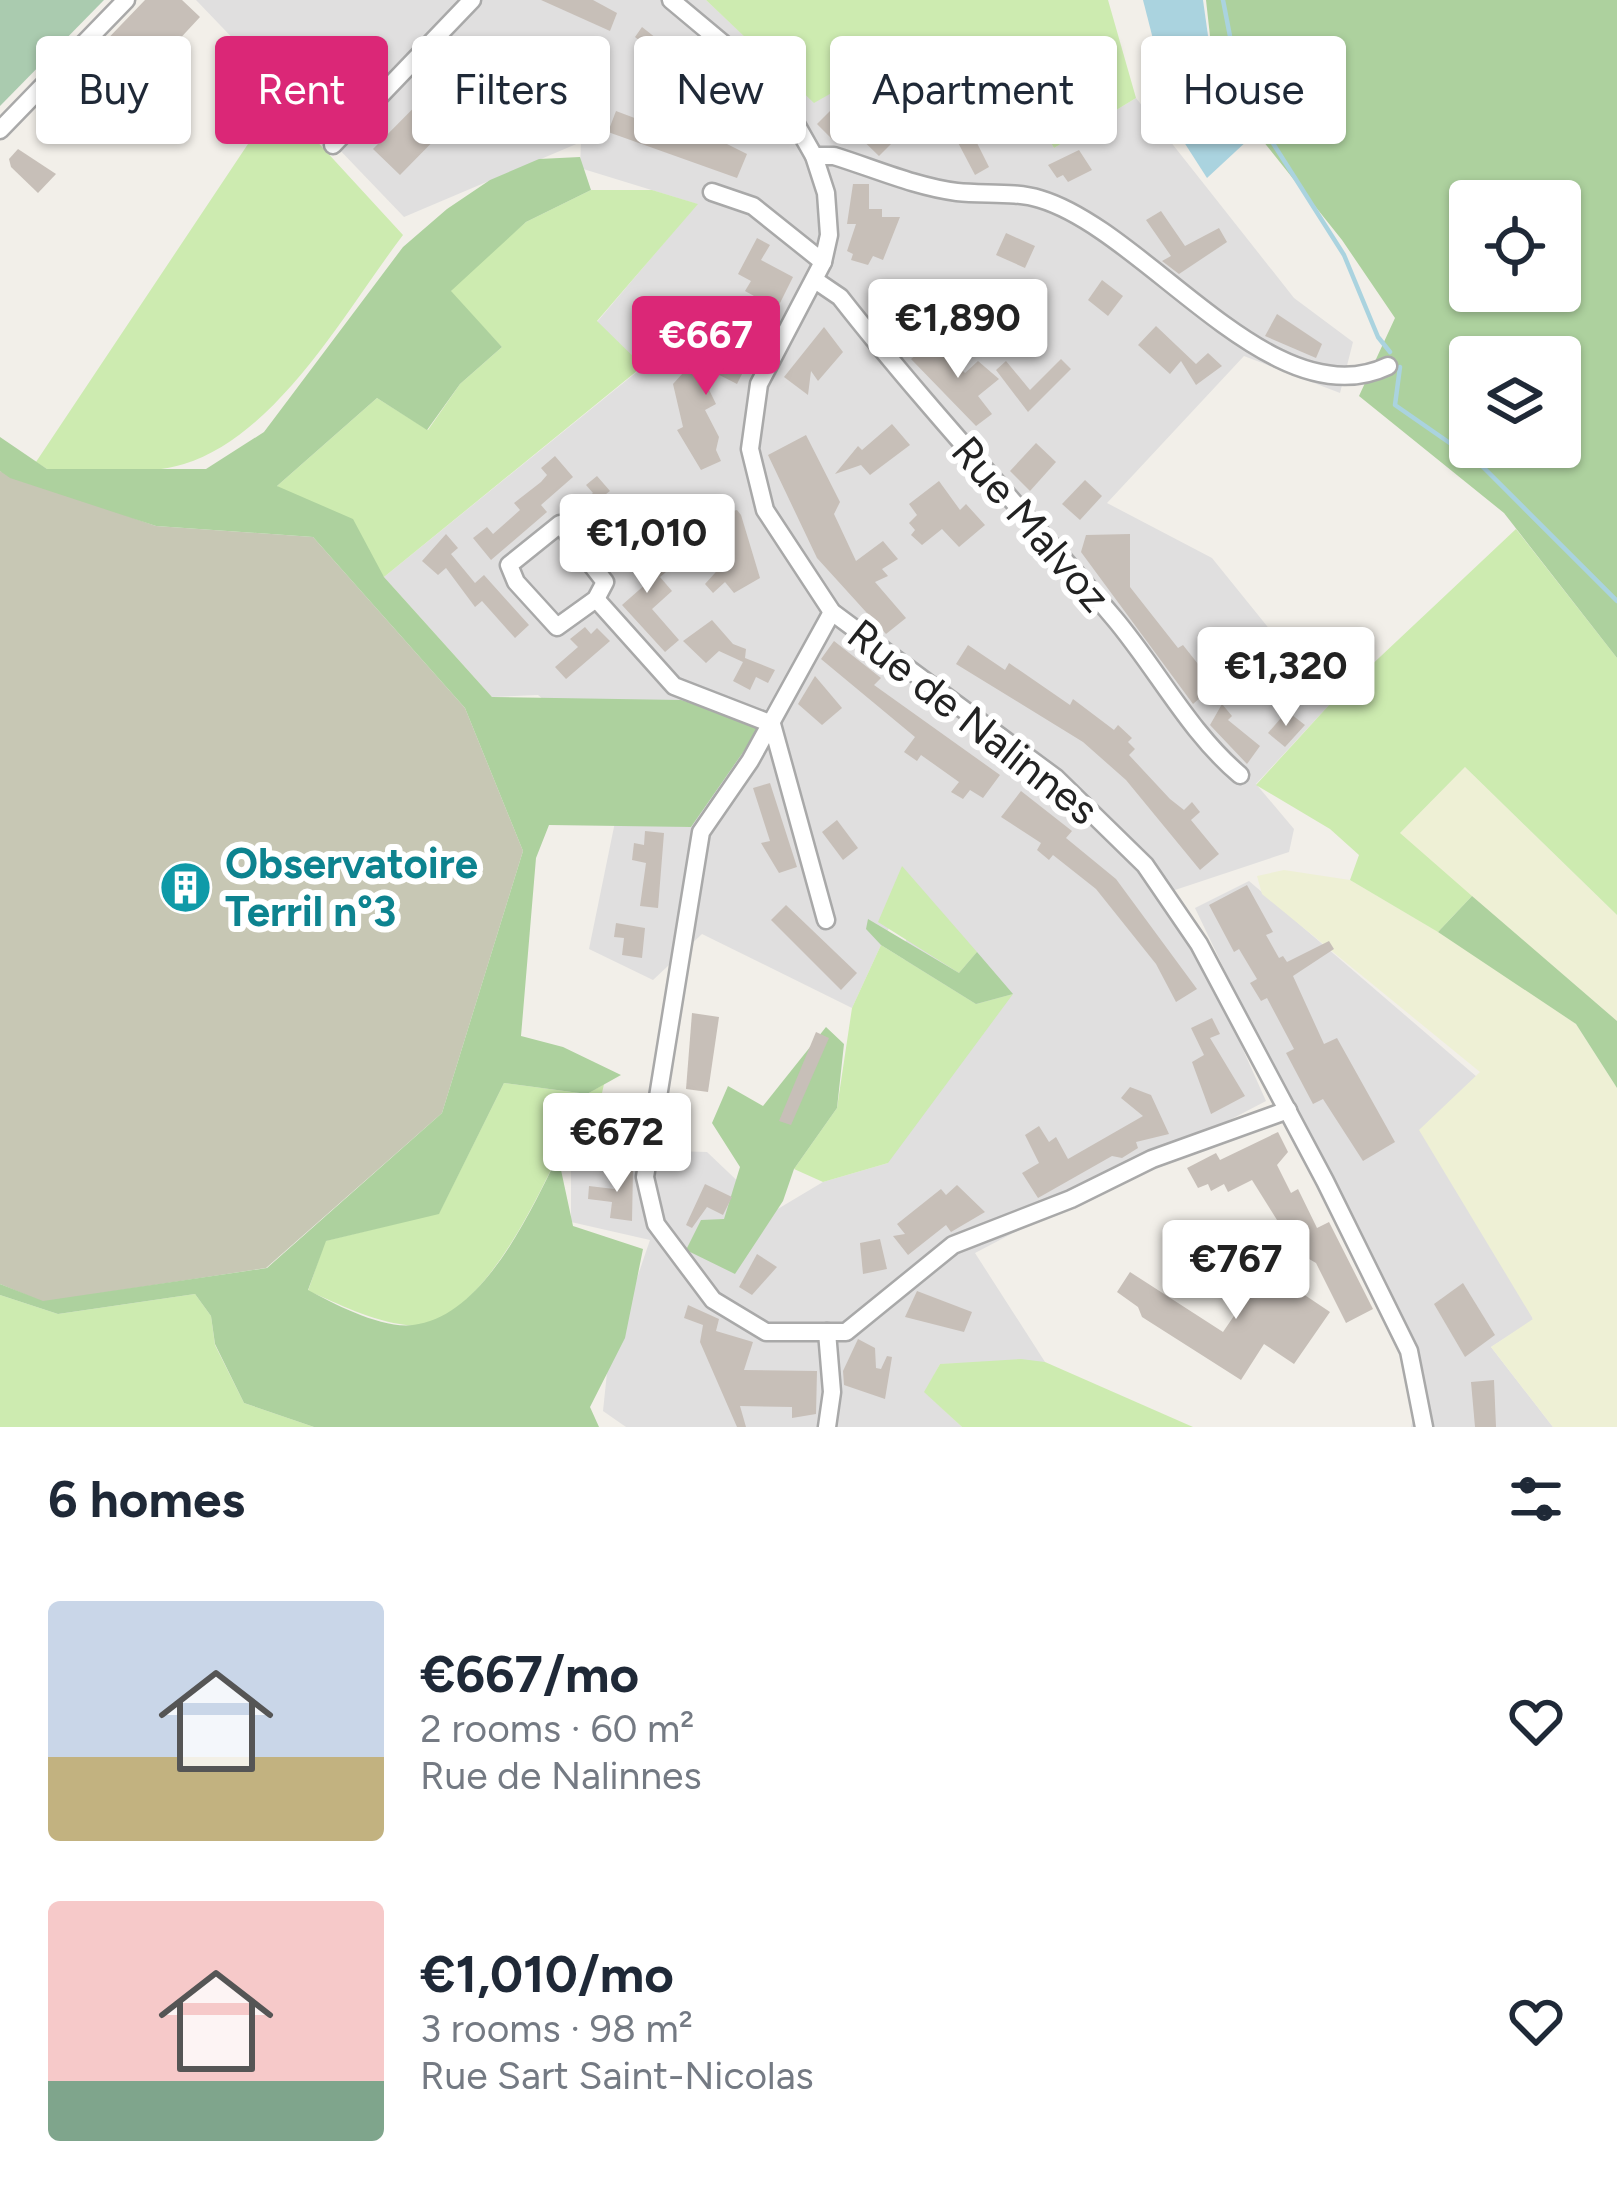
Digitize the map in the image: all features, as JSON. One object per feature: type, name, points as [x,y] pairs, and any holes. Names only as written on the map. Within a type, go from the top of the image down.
[{"type":"street","points":[[0,130],[126,0]]},
{"type":"street","points":[[333,145],[472,0]]},
{"type":"street","name":"Rue de Nalinnes","points":[[671,0],[775,87],[814,156],[826,193],[829,236],[823,262],[759,384],[750,449],[765,510],[832,612],[1056,778],[1145,865],[1199,944],[1409,1351],[1424,1427]]},
{"type":"street","points":[[814,156],[834,156],[952,192],[1039,198],[1147,260],[1218,325],[1258,348],[1334,376],[1362,378],[1388,366]]},
{"type":"street","points":[[712,192],[753,206],[823,262]]},
{"type":"street","name":"Rue Malvoz","points":[[814,280],[840,297],[990,481],[1114,618],[1210,746],[1240,775]]},
{"type":"street","points":[[560,524],[605,582],[596,599],[557,627],[517,582],[509,566],[560,524]]},
{"type":"street","points":[[596,599],[674,686],[772,724]]},
{"type":"street","points":[[832,612],[772,724],[701,832],[645,1177],[656,1224],[713,1300],[766,1332],[846,1332],[952,1245],[1070,1199],[1152,1159],[1288,1110]]},
{"type":"street","points":[[772,724],[826,920]]},
{"type":"street","points":[[827,1332],[832,1392],[827,1427]]},
{"type":"shaded area","points":[[196,0],[706,0],[744,36],[634,36],[634,144],[806,144],[806,94],[814,102],[830,93],[830,144],[1052,144],[1054,148],[1117,144],[1117,110],[1136,98],[1141,104],[1141,144],[1172,144],[1294,298],[1353,342],[1340,393],[1244,356],[1107,503],[1212,558],[1330,704],[1256,784],[1294,829],[1289,852],[1172,891],[1266,1101],[975,1253],[1045,1362],[940,1364],[925,1392],[962,1427],[626,1427],[603,1411],[608,1363],[650,1240],[571,1222],[571,1148],[707,1152],[771,1213],[823,1182],[888,1163],[911,880],[852,1008],[702,934],[653,980],[589,949],[615,822],[691,827],[538,695],[492,697],[384,577],[643,367],[597,322],[697,204],[580,168],[581,144],[610,144],[610,36],[412,36],[412,144],[576,144],[404,217],[334,144],[388,144],[388,36],[231,36]]},
{"type":"shaded area","points":[[0,471],[156,526],[313,537],[465,708],[523,851],[442,1113],[266,1268],[43,1302],[0,1284]]},
{"type":"shaded area","points":[[1465,767],[1617,915],[1617,1021],[1399,834]]},
{"type":"shaded area","points":[[1284,870],[1350,880],[1459,944],[1576,1024],[1617,1088],[1617,1427],[1553,1427],[1491,1347],[1533,1319],[1419,1130],[1480,1072],[1262,894],[1257,876]]},
{"type":"shaded area","points":[[1249,881],[1477,1077],[1533,1320],[1491,1347],[1553,1427],[1411,1427],[1422,1383],[1195,908]]},
{"type":"green space","points":[[0,0],[104,0],[69,36],[36,36],[36,69],[0,106]]},
{"type":"green space","points":[[706,0],[1108,0],[1136,98],[1117,110],[1117,36],[830,36],[830,94],[814,103],[806,95],[806,36],[744,36]]},
{"type":"green space","points":[[1206,0],[1617,0],[1617,658],[1504,513],[1359,396],[1395,318],[1342,240],[1265,144],[1346,144],[1346,36],[1210,36]]},
{"type":"green space","points":[[248,144],[319,144],[403,235],[280,399],[218,449],[184,464],[151,470],[47,469],[36,462]]},
{"type":"green space","points":[[580,157],[591,190],[526,222],[451,291],[502,347],[460,384],[427,430],[377,398],[277,486],[353,519],[384,577],[492,697],[681,700],[762,725],[691,827],[549,825],[536,858],[521,1036],[563,1047],[621,1075],[587,1094],[504,1083],[439,1214],[326,1241],[308,1290],[387,1323],[413,1325],[438,1318],[461,1303],[501,1259],[558,1156],[573,1226],[643,1249],[625,1338],[590,1407],[599,1427],[314,1427],[244,1403],[215,1344],[211,1316],[195,1294],[58,1314],[0,1295],[0,1284],[43,1301],[267,1268],[442,1113],[523,851],[465,708],[313,537],[156,526],[10,478],[0,471],[0,437],[47,469],[206,469],[264,432],[403,247],[447,209],[490,180],[539,159]]},
{"type":"green space","points":[[591,190],[652,190],[698,204],[597,321],[643,366],[384,577],[277,486],[377,398],[428,430],[460,384],[502,347],[450,292],[526,222]]},
{"type":"green space","points":[[1516,529],[1617,658],[1617,915],[1465,767],[1400,833],[1472,896],[1438,932],[1350,880],[1359,855],[1330,829],[1256,785],[1330,704]]},
{"type":"green space","points":[[902,866],[977,952],[959,973],[878,922]]},
{"type":"green space","points":[[1472,896],[1617,1021],[1617,1088],[1576,1024],[1438,932]]},
{"type":"green space","points":[[868,919],[959,973],[977,952],[1013,994],[976,1004],[881,945],[866,929]]},
{"type":"green space","points":[[881,945],[976,1004],[1013,994],[888,1163],[823,1182],[794,1169],[837,1108],[852,1008]]},
{"type":"green space","points":[[826,1027],[844,1044],[837,1108],[794,1169],[783,1201],[735,1274],[686,1250],[701,1220],[724,1219],[740,1167],[712,1123],[728,1086],[763,1106]]},
{"type":"green space","points":[[504,1083],[587,1094],[604,1084],[593,1134],[568,1134],[525,1221],[482,1283],[458,1307],[433,1322],[406,1325],[368,1316],[308,1291],[325,1241],[439,1213]]},
{"type":"green space","points":[[195,1294],[211,1316],[215,1345],[244,1403],[314,1427],[0,1427],[0,1295],[58,1314]]},
{"type":"green space","points":[[1045,1362],[1193,1427],[962,1427],[924,1392],[940,1364]]},
{"type":"water","points":[[1143,0],[1203,0],[1208,36],[1152,36]]},
{"type":"water","points":[[1185,144],[1244,144],[1207,178]]},
{"type":"building","points":[[145,0],[182,0],[200,17],[182,36],[110,36]]},
{"type":"building","points":[[541,0],[593,0],[617,13],[610,31]]},
{"type":"building","points":[[412,110],[412,144],[430,144],[400,175],[373,149],[388,144],[388,134]]},
{"type":"building","points":[[616,111],[634,118],[634,141],[610,133]]},
{"type":"building","points":[[830,111],[830,137],[817,124]]},
{"type":"building","points":[[642,144],[727,144],[747,154],[737,178]]},
{"type":"building","points":[[867,144],[891,144],[879,156]]},
{"type":"building","points":[[959,144],[978,144],[989,167],[975,175]]},
{"type":"building","points":[[18,149],[56,174],[38,193],[11,167],[9,159]]},
{"type":"building","points":[[1079,150],[1092,170],[1068,182],[1063,175],[1057,178],[1048,165]]},
{"type":"building","points":[[853,184],[869,184],[869,209],[882,209],[882,217],[900,217],[883,260],[873,256],[868,265],[851,260],[853,254],[847,251],[856,224],[847,224]]},
{"type":"building","points":[[1161,211],[1185,246],[1219,228],[1227,242],[1179,274],[1162,261],[1171,256],[1146,220]]},
{"type":"building","points":[[1006,233],[1035,246],[1025,268],[996,255]]},
{"type":"building","points":[[757,238],[770,245],[761,260],[793,277],[774,315],[760,308],[763,301],[745,291],[751,281],[738,274]]},
{"type":"building","points":[[1102,280],[1123,296],[1108,316],[1088,300]]},
{"type":"building","points":[[1277,314],[1322,344],[1316,358],[1265,336]]},
{"type":"building","points":[[1156,326],[1196,364],[1208,353],[1222,366],[1196,385],[1181,361],[1170,374],[1138,345]]},
{"type":"building","points":[[824,327],[843,352],[818,381],[811,371],[808,395],[784,377]]},
{"type":"building","points":[[724,337],[753,352],[737,384],[696,363],[716,404],[705,410],[719,437],[716,450],[721,461],[701,470],[677,430],[683,427],[673,384],[693,362],[685,358],[696,348],[710,361]]},
{"type":"building","points":[[934,341],[965,373],[978,361],[999,379],[978,396],[992,414],[976,426],[911,359]]},
{"type":"building","points":[[1061,359],[1071,369],[1028,412],[996,370],[1006,361],[1030,390]]},
{"type":"building","points":[[892,424],[910,445],[870,475],[861,465],[835,474],[858,446],[862,450]]},
{"type":"building","points":[[806,435],[840,502],[834,514],[856,561],[883,541],[898,559],[882,569],[888,576],[875,582],[906,618],[886,634],[817,558],[768,455]]},
{"type":"building","points":[[1036,443],[1056,462],[1030,491],[1010,471]]},
{"type":"building","points":[[555,456],[573,477],[541,505],[547,512],[491,560],[473,538],[487,527],[493,534],[520,510],[514,503],[541,482],[547,475],[541,468]]},
{"type":"building","points":[[597,476],[610,491],[602,497],[632,530],[622,539],[605,519],[594,529],[581,515],[589,508],[582,502],[593,493],[586,485]]},
{"type":"building","points":[[1085,480],[1102,496],[1080,520],[1062,504]]},
{"type":"building","points":[[939,481],[960,510],[966,504],[985,525],[959,547],[942,529],[922,545],[911,535],[915,530],[909,523],[917,515],[909,504]]},
{"type":"building","points":[[721,503],[724,513],[737,510],[741,515],[760,578],[734,593],[725,582],[713,593],[705,584],[724,563],[722,546],[728,544],[706,507]]},
{"type":"building","points":[[446,534],[458,548],[451,554],[475,583],[484,575],[529,625],[515,638],[482,601],[475,607],[446,568],[438,575],[422,561]]},
{"type":"building","points":[[1130,534],[1130,587],[1178,648],[1183,645],[1198,664],[1208,658],[1217,669],[1200,679],[1209,690],[1193,704],[1081,552],[1086,535]]},
{"type":"building","points":[[627,538],[652,567],[657,562],[666,572],[660,577],[672,591],[652,609],[679,640],[665,652],[622,605],[647,583],[613,551]]},
{"type":"building","points":[[712,620],[733,644],[746,649],[745,658],[775,670],[768,683],[756,677],[750,690],[733,681],[743,662],[719,651],[706,663],[683,641]]},
{"type":"building","points":[[585,627],[591,634],[597,628],[610,641],[566,679],[555,667],[578,647],[570,639]]},
{"type":"building","points":[[834,641],[881,678],[874,685],[1000,775],[983,798],[970,790],[963,799],[951,792],[959,782],[921,755],[917,761],[904,752],[915,737],[821,659]]},
{"type":"building","points":[[968,645],[1005,670],[1009,663],[1070,705],[1073,699],[1114,730],[1118,725],[1132,738],[1128,742],[1135,749],[1129,755],[1170,799],[1184,810],[1192,802],[1200,812],[1191,820],[1219,854],[1200,870],[1126,780],[1083,742],[956,664]]},
{"type":"building","points":[[815,676],[842,708],[822,725],[798,704]]},
{"type":"building","points":[[1222,704],[1232,716],[1228,720],[1260,746],[1247,764],[1210,725]]},
{"type":"building","points":[[1287,711],[1305,725],[1285,747],[1268,733]]},
{"type":"building","points":[[770,783],[797,867],[779,873],[761,843],[770,841],[753,788]]},
{"type":"building","points":[[1021,791],[1072,831],[1066,838],[1116,879],[1197,989],[1176,1002],[1156,964],[1096,889],[1053,855],[1049,860],[1037,850],[1041,843],[1001,817]]},
{"type":"building","points":[[837,820],[858,848],[843,860],[822,832]]},
{"type":"building","points":[[645,831],[664,833],[658,908],[640,906],[646,863],[632,860],[634,843],[644,845]]},
{"type":"building","points":[[1247,885],[1273,932],[1266,935],[1279,958],[1287,962],[1329,941],[1334,949],[1293,976],[1324,1044],[1337,1038],[1395,1142],[1363,1161],[1323,1099],[1313,1104],[1286,1053],[1294,1049],[1267,998],[1261,1001],[1250,983],[1257,979],[1239,949],[1234,952],[1209,905]]},
{"type":"building","points":[[786,905],[857,973],[841,990],[771,920]]},
{"type":"building","points":[[616,923],[645,928],[642,958],[622,955],[624,938],[614,937]]},
{"type":"building","points":[[692,1013],[719,1017],[708,1092],[686,1089]]},
{"type":"building","points":[[1212,1018],[1220,1034],[1210,1038],[1245,1096],[1211,1114],[1192,1062],[1204,1055],[1191,1028]]},
{"type":"building","points":[[816,1032],[829,1038],[791,1125],[779,1121]]},
{"type":"building","points":[[1130,1087],[1151,1095],[1169,1134],[1136,1142],[1138,1148],[1122,1158],[1112,1156],[1038,1198],[1022,1173],[1039,1163],[1025,1135],[1039,1126],[1049,1142],[1056,1137],[1068,1159],[1143,1116],[1121,1098]]},
{"type":"building","points":[[1278,1132],[1288,1152],[1277,1165],[1291,1193],[1298,1189],[1317,1228],[1329,1222],[1373,1309],[1346,1323],[1316,1263],[1297,1252],[1252,1180],[1228,1192],[1224,1184],[1211,1191],[1208,1184],[1198,1188],[1187,1168],[1216,1153],[1220,1160]]},
{"type":"building","points":[[618,1167],[633,1170],[632,1221],[610,1218],[612,1202],[588,1199],[589,1186],[614,1189]]},
{"type":"building","points":[[705,1184],[732,1197],[723,1215],[707,1207],[692,1228],[686,1225]]},
{"type":"building","points":[[957,1185],[985,1212],[951,1232],[946,1225],[908,1255],[893,1236],[905,1234],[897,1224],[941,1189],[946,1195]]},
{"type":"building","points":[[880,1239],[887,1269],[863,1274],[860,1243]]},
{"type":"building","points":[[757,1254],[777,1267],[752,1295],[739,1287]]},
{"type":"building","points":[[1266,1269],[1330,1312],[1294,1364],[1264,1344],[1241,1380],[1142,1317],[1138,1307],[1117,1292],[1130,1272],[1223,1332]]},
{"type":"building","points":[[1463,1283],[1495,1335],[1465,1357],[1434,1304]]},
{"type":"building","points":[[917,1291],[972,1312],[964,1332],[905,1317]]},
{"type":"building","points":[[688,1305],[719,1319],[716,1331],[753,1342],[744,1370],[817,1371],[816,1414],[792,1418],[792,1407],[740,1406],[746,1427],[737,1427],[700,1342],[703,1325],[684,1318]]},
{"type":"building","points":[[858,1339],[875,1348],[876,1368],[881,1369],[887,1356],[892,1357],[885,1399],[844,1385],[843,1371]]},
{"type":"building","points":[[1494,1380],[1496,1427],[1475,1427],[1471,1382]]},
{"type":"waterway","points":[[1223,0],[1241,93],[1344,255],[1378,337],[1390,352]]},
{"type":"waterway","points":[[1400,367],[1395,405],[1480,464],[1617,601]]},
{"type":"place","name":"Observatoire Terril n°3","points":[[186,887]]}]
